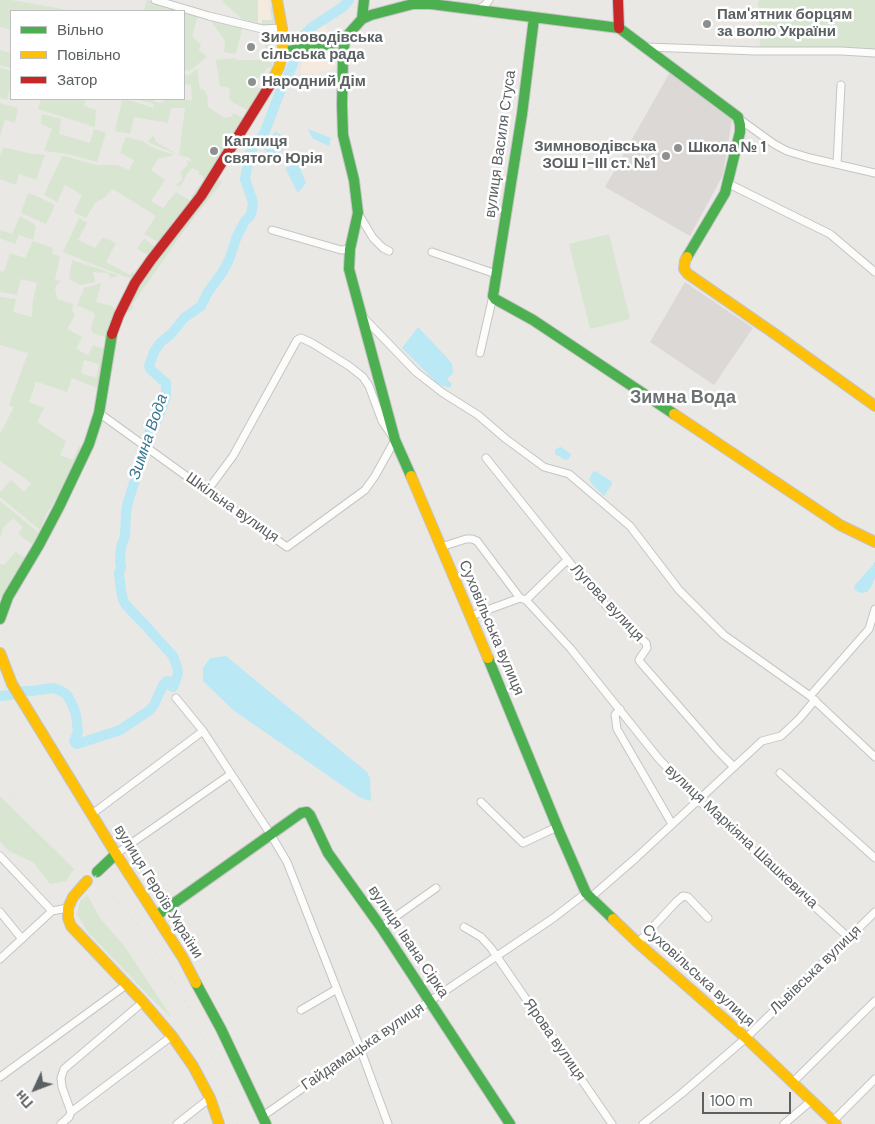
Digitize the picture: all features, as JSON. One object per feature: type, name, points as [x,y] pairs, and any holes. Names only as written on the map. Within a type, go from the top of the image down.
[{"type":"street","points":[[155,0],[262,29],[282,28]]},
{"type":"street","points":[[0,619],[2,605],[44,536],[89,444],[99,413],[115,322],[134,285],[151,260],[201,196],[271,84],[288,52],[277,0]]},
{"type":"street","points":[[362,19],[364,0]]},
{"type":"street","points":[[477,10],[490,0]]},
{"type":"street","points":[[618,0],[618,28]]},
{"type":"street","points":[[288,52],[334,43],[345,38],[362,19],[413,4],[432,4],[618,28],[774,144],[787,151],[875,173]]},
{"type":"street","name":"вулиця Василя Стуса","points":[[480,352],[493,296],[522,114],[534,18]]},
{"type":"street","name":"Суховільська вулиця","points":[[345,38],[342,95],[343,135],[354,180],[358,213],[350,249],[349,268],[395,440],[471,616],[557,827],[588,895],[638,943],[746,1038],[834,1122]]},
{"type":"street","points":[[644,47],[875,53]]},
{"type":"street","points":[[838,164],[841,85]]},
{"type":"street","points":[[738,117],[740,132],[728,183],[720,202],[685,261],[684,269],[688,274],[776,334],[875,406]]},
{"type":"street","points":[[728,183],[830,234],[875,272]]},
{"type":"street","points":[[358,213],[373,238],[389,251]]},
{"type":"street","points":[[272,230],[341,250],[350,249]]},
{"type":"street","points":[[432,252],[496,274]]},
{"type":"street","points":[[493,296],[495,299],[534,320],[840,525],[875,542]]},
{"type":"street","points":[[362,317],[416,372],[443,393],[478,415],[506,439],[544,467],[569,474],[630,526],[679,590],[724,636],[812,698],[875,757]]},
{"type":"street","points":[[207,491],[233,456],[297,340],[301,338],[349,366],[363,377],[369,386],[382,421],[395,440]]},
{"type":"street","name":"Шкільна вулиця","points":[[99,413],[287,547],[365,490],[395,440]]},
{"type":"street","name":"Лугова вулиця","points":[[486,458],[567,560],[611,611],[646,643],[647,648],[639,660],[641,663],[734,767]]},
{"type":"street","name":"вулиця Маркіяна Шашкевича","points":[[441,547],[466,539],[472,539],[480,545],[523,599],[571,650],[659,759],[698,800],[849,938]]},
{"type":"street","points":[[471,616],[523,599],[567,560]]},
{"type":"street","points":[[875,609],[869,629],[875,636]]},
{"type":"street","name":"Гайдамацька вулиця","points":[[264,1120],[360,1048],[588,895],[638,857],[762,741],[781,736],[799,719],[812,698],[869,629]]},
{"type":"street","name":"вулиця Героїв України","points":[[0,653],[12,684],[22,701],[116,854],[183,958],[221,1029],[264,1120]]},
{"type":"street","points":[[176,698],[203,731],[287,862],[388,1124]]},
{"type":"street","name":"вулиця Маркіяна Шашкевича","points":[[620,709],[615,715],[617,728],[672,824]]},
{"type":"street","points":[[92,814],[203,731]]},
{"type":"street","points":[[780,773],[875,858]]},
{"type":"street","points":[[97,872],[116,854],[231,774]]},
{"type":"street","points":[[481,802],[523,843],[557,827]]},
{"type":"street","name":"вулиця Івана Сірка","points":[[271,835],[301,813],[306,812],[310,815],[328,853],[381,927],[510,1124]]},
{"type":"street","points":[[156,916],[271,835]]},
{"type":"street","points":[[0,856],[52,911]]},
{"type":"street","points":[[87,881],[68,908],[68,918],[72,926],[172,1036],[193,1066],[210,1098],[220,1124]]},
{"type":"street","points":[[381,927],[436,888]]},
{"type":"street","points":[[638,943],[683,896],[688,897],[708,918]]},
{"type":"street","points":[[0,959],[52,911],[68,908]]},
{"type":"street","points":[[0,912],[22,939]]},
{"type":"street","name":"Львівська вулиця","points":[[645,1124],[746,1038],[875,912]]},
{"type":"street","name":"Ярова вулиця","points":[[464,927],[481,937],[496,956],[612,1124]]},
{"type":"street","points":[[0,1077],[126,985]]},
{"type":"street","points":[[301,1010],[337,989]]},
{"type":"street","points":[[793,1082],[875,1001]]},
{"type":"street","points":[[71,1112],[62,1087],[61,1078],[64,1069],[143,1002]]},
{"type":"street","points":[[61,1124],[71,1112],[172,1036]]},
{"type":"street","points":[[834,1122],[875,1079]]},
{"type":"street","points":[[177,1124],[210,1098]]},
{"type":"street","points":[[784,1124],[811,1101]]},
{"type":"shaded area","points":[[258,0],[268,0],[272,20],[262,20],[262,23],[258,23]]},
{"type":"shaded area","points":[[324,24],[333,38],[311,45],[308,33]]},
{"type":"shaded area","points":[[326,50],[338,57],[339,65],[334,66],[329,71],[320,70],[318,75],[300,72],[304,54]]},
{"type":"shaded area","name":"Школа № 1","points":[[670,72],[732,120],[723,175],[690,236],[605,187]]},
{"type":"shaded area","points":[[685,282],[753,328],[714,385],[650,342]]},
{"type":"green space","points":[[0,0],[11,0],[68,10],[10,10],[10,30],[0,27]]},
{"type":"green space","points":[[147,0],[181,10],[144,10]]},
{"type":"green space","points":[[223,0],[258,0],[258,23],[262,23],[262,20],[272,20],[270,7],[272,7],[275,24],[269,26],[250,23],[241,18]]},
{"type":"green space","points":[[875,0],[875,51],[760,48],[758,1]]},
{"type":"green space","points":[[185,11],[198,15],[192,37],[201,44],[199,50],[207,57],[189,71],[185,70]]},
{"type":"green space","points":[[209,18],[243,26],[236,53],[224,52],[225,41]]},
{"type":"green space","points":[[265,31],[275,32],[273,51],[265,49]]},
{"type":"green space","points":[[0,50],[10,53],[10,68],[0,65]]},
{"type":"green space","points":[[265,54],[273,54],[272,67],[267,68],[262,76],[250,82],[263,89],[249,111],[232,102],[229,97],[230,88],[220,86],[216,60],[236,58],[236,60],[263,60]]},
{"type":"green space","points":[[0,68],[10,71],[10,87],[7,100],[0,98]]},
{"type":"green space","points":[[197,69],[200,89],[204,90],[207,95],[208,107],[225,118],[231,117],[234,113],[244,119],[219,163],[212,167],[193,198],[191,197],[204,179],[202,175],[198,174],[200,172],[192,168],[180,188],[179,185],[175,185],[182,180],[181,172],[188,164],[187,160],[192,162],[190,158],[179,155],[185,108],[171,108],[168,123],[134,117],[130,134],[115,131],[122,100],[132,101],[153,108],[154,104],[140,100],[155,100],[155,102],[163,103],[164,100],[192,100],[191,85],[185,84],[185,74],[189,75]]},
{"type":"green space","points":[[41,100],[86,100],[84,106],[96,110],[95,127],[38,109]]},
{"type":"green space","points":[[0,103],[18,108],[15,123],[5,120],[0,137]]},
{"type":"green space","points":[[42,114],[61,119],[59,134],[90,143],[94,129],[106,133],[97,162],[69,154],[44,151],[52,129],[41,124]]},
{"type":"green space","points":[[152,136],[156,142],[179,155],[147,140],[150,140]]},
{"type":"green space","points":[[126,137],[143,141],[151,147],[174,155],[158,159],[151,170],[165,180],[151,201],[163,208],[176,192],[191,201],[158,242],[144,234],[156,216],[113,189],[95,203],[86,218],[74,212],[82,195],[65,185],[57,202],[44,195],[62,156],[96,165],[117,165],[129,170],[134,160],[120,153]]},
{"type":"green space","points":[[3,147],[45,155],[36,180],[19,174],[16,185],[0,179],[0,156]]},
{"type":"green space","points":[[217,179],[222,182],[183,232],[132,305],[133,308],[129,312],[126,310],[129,300],[147,274]]},
{"type":"green space","points":[[28,193],[55,205],[46,224],[21,213]]},
{"type":"green space","points":[[20,216],[34,224],[36,228],[33,240],[19,235],[15,244],[0,238],[0,230],[12,234]]},
{"type":"green space","points":[[79,218],[87,223],[78,240],[95,248],[102,238],[116,243],[106,262],[130,275],[133,272],[134,275],[132,277],[129,278],[63,252]]},
{"type":"green space","points":[[609,234],[630,319],[590,329],[569,244]]},
{"type":"green space","points":[[144,238],[155,247],[148,255],[137,249]]},
{"type":"green space","points":[[33,241],[53,248],[52,254],[60,256],[55,280],[61,281],[55,287],[57,299],[73,304],[72,311],[75,315],[67,329],[82,337],[76,349],[88,355],[93,345],[104,349],[98,388],[72,378],[67,392],[35,381],[29,402],[44,408],[37,422],[66,441],[60,455],[73,460],[79,446],[81,448],[60,494],[47,513],[40,530],[0,497],[0,492],[11,480],[24,492],[31,483],[0,461],[0,434],[14,407],[9,405],[28,353],[0,345],[0,297],[16,299],[13,312],[32,317],[37,283],[21,279],[17,295],[0,292],[0,271],[4,272],[10,253],[25,258]],"holes":[[[84,360],[99,364],[96,378],[81,373]]]},
{"type":"green space","points":[[72,260],[117,276],[110,278],[108,273],[93,272],[95,282],[80,285],[69,279]]},
{"type":"green space","points":[[101,283],[96,302],[112,306],[115,310],[107,336],[105,337],[93,333],[91,328],[95,315],[77,305],[84,288]]},
{"type":"green space","points":[[0,501],[39,533],[33,545],[18,534],[23,527],[13,518],[3,528],[0,538]]},
{"type":"green space","points":[[16,552],[23,557],[24,555],[25,558],[3,597],[0,599],[0,563],[2,565],[5,564]]},
{"type":"green space","points":[[0,796],[74,869],[66,881],[50,884],[34,863],[9,851],[0,842]]},
{"type":"green space","points":[[87,895],[100,918],[125,947],[172,1018],[87,931],[77,914],[80,901]]},
{"type":"water","points":[[308,129],[331,138],[329,146],[312,138]]},
{"type":"water","points":[[276,131],[290,143],[273,159],[262,147]]},
{"type":"water","points":[[298,163],[306,183],[298,193],[285,168]]},
{"type":"water","points":[[418,327],[452,363],[453,373],[447,379],[452,384],[450,388],[438,384],[402,348]]},
{"type":"water","points":[[561,447],[571,454],[568,460],[555,454],[555,450]]},
{"type":"water","points":[[595,471],[611,481],[612,484],[604,496],[589,479]]},
{"type":"water","points":[[874,562],[875,578],[871,587],[867,592],[858,592],[854,589],[855,585]]},
{"type":"water","points":[[226,656],[367,772],[370,778],[371,801],[359,797],[233,710],[203,681],[203,668],[210,658]]},
{"type":"waterway","name":"Зимна Вода","points":[[0,696],[53,688],[61,691],[67,695],[76,715],[78,732],[74,741],[77,744],[120,730],[150,710],[167,681],[173,687],[178,673],[173,656],[126,605],[121,591],[119,573],[128,502],[148,435],[158,418],[166,396],[166,383],[149,366],[154,352],[160,343],[172,333],[184,318],[201,306],[208,292],[222,273],[229,260],[237,236],[250,216],[253,202],[245,179],[250,153],[264,134],[298,50],[299,40],[312,27],[343,7],[349,0]]},
{"type":"railway","points":[[0,783],[92,872],[140,928],[190,1009],[214,1061],[237,1124]]},
{"type":"traffic: fast","points":[[362,19],[364,0]]},
{"type":"traffic: fast","points":[[283,52],[335,43],[345,38],[362,19],[413,4],[431,4],[619,28]]},
{"type":"traffic: fast","points":[[534,18],[522,114],[493,296],[495,299],[533,320],[674,414]]},
{"type":"traffic: fast","points":[[619,28],[738,117],[740,132],[725,193],[687,257]]},
{"type":"traffic: fast","points":[[345,38],[343,56],[343,135],[354,180],[358,213],[350,249],[349,269],[395,440],[411,476]]},
{"type":"traffic: fast","points":[[0,619],[8,597],[39,545],[89,444],[99,413],[112,334]]},
{"type":"traffic: fast","points":[[488,658],[586,893],[613,919]]},
{"type":"traffic: fast","points":[[156,916],[301,813],[307,812],[328,853],[381,927],[510,1124]]},
{"type":"traffic: fast","points":[[97,872],[116,854]]},
{"type":"traffic: fast","points":[[196,983],[221,1029],[266,1124]]},
{"type":"traffic: slow","points":[[270,85],[279,67],[283,52],[282,28],[277,0]]},
{"type":"traffic: slow","points":[[687,257],[684,269],[688,274],[875,406]]},
{"type":"traffic: slow","points":[[674,414],[840,525],[875,542]]},
{"type":"traffic: slow","points":[[411,476],[488,658]]},
{"type":"traffic: slow","points":[[0,653],[12,684],[116,854],[183,958],[196,983]]},
{"type":"traffic: slow","points":[[87,881],[73,897],[68,908],[68,918],[71,926],[143,1002],[172,1036],[193,1066],[210,1098],[219,1124]]},
{"type":"traffic: slow","points":[[613,919],[746,1038],[836,1124]]},
{"type":"traffic: jam","points":[[618,0],[619,28]]},
{"type":"traffic: jam","points":[[112,334],[135,283],[201,196],[270,85]]},
{"type":"place","name":"Пам'ятник борцям за волю України","points":[[707,24]]},
{"type":"place","name":"Зимноводівська сільська рада","points":[[251,47]]},
{"type":"place","name":"Народний Дім","points":[[252,82]]},
{"type":"place","name":"Школа № 1","points":[[678,148]]},
{"type":"place","name":"Каплиця святого Юрія","points":[[214,151]]},
{"type":"place","name":"Зимноводівська ЗОШ І-ІІІ ст. №1","points":[[666,156]]},
{"type":"district","name":"Зимна Вода","points":[[683,398]]}]
